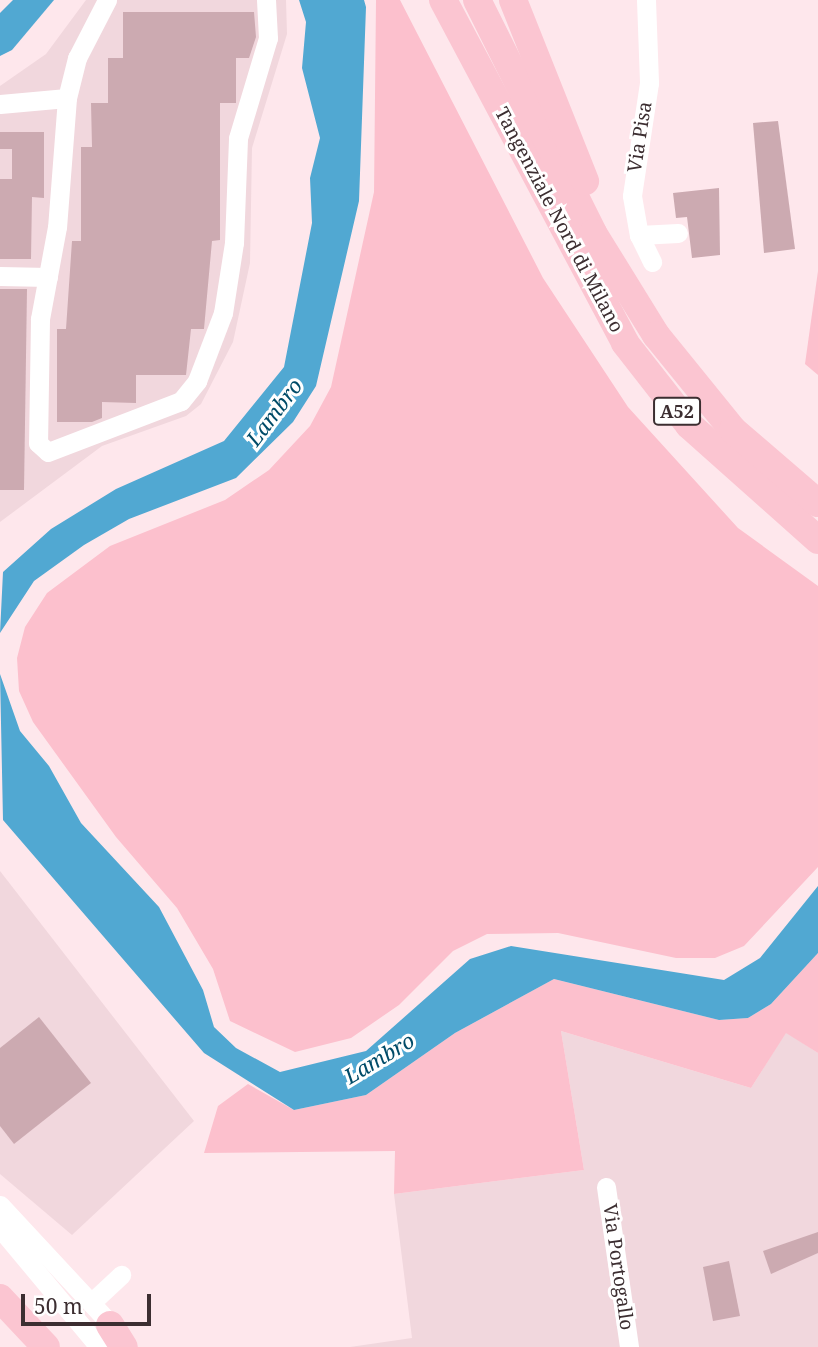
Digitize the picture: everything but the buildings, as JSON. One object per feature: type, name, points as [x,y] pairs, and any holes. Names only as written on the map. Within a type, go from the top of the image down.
[{"type":"highway","points":[[427,0],[538,129],[590,236],[795,487],[818,503]]},
{"type":"highway","name":"Tangenziale Nord di Milano","points":[[443,0],[538,129]]},
{"type":"highway","name":"Tangenziale Nord di Milano","points":[[477,0],[590,236],[625,343],[689,425],[818,540]]},
{"type":"highway","points":[[513,0],[538,129]]},
{"type":"highway","points":[[0,1298],[46,1347]]},
{"type":"street","points":[[107,0],[77,58],[67,98],[48,276],[40,319],[38,443],[48,452],[181,401],[191,390],[223,313],[234,243],[238,138],[268,38],[266,0]]},
{"type":"street","name":"Via Pisa","points":[[646,0],[649,83],[632,196],[639,236],[652,262]]},
{"type":"street","points":[[0,104],[67,98]]},
{"type":"street","points":[[639,236],[678,233]]},
{"type":"street","points":[[0,276],[48,276]]},
{"type":"street","name":"Via Portogallo","points":[[606,1187],[629,1347]]},
{"type":"street","points":[[0,1205],[92,1302],[111,1340]]},
{"type":"street","points":[[0,1228],[111,1340],[136,1347]]},
{"type":"street","points":[[92,1302],[121,1275]]},
{"type":"shaded area","points":[[86,0],[286,0],[287,34],[252,148],[250,263],[233,342],[201,404],[186,416],[102,446],[0,522],[0,86],[46,54]]},
{"type":"shaded area","points":[[376,0],[400,0],[543,278],[628,407],[738,528],[818,586],[818,867],[744,946],[715,958],[676,958],[558,933],[487,934],[453,951],[399,1005],[351,1038],[295,1052],[230,1021],[213,969],[177,908],[116,837],[33,722],[19,691],[17,658],[25,627],[47,593],[110,546],[225,500],[269,470],[310,426],[331,387],[374,192]]},
{"type":"shaded area","points":[[818,271],[818,375],[805,364]]},
{"type":"shaded area","points":[[0,871],[194,1121],[72,1235],[0,1174]]},
{"type":"shaded area","points":[[818,953],[818,1053],[786,1033],[751,1088],[561,1031],[584,1170],[394,1194],[395,1151],[204,1153],[218,1106],[248,1084],[294,1110],[366,1095],[455,1033],[554,979],[719,1020],[748,1018],[771,1004]]},
{"type":"shaded area","points":[[561,1031],[751,1088],[786,1032],[818,1053],[818,1347],[350,1347],[412,1338],[394,1194],[584,1170]]},
{"type":"water","points":[[13,0],[54,0],[12,50],[0,56],[0,13]]},
{"type":"water","name":"Lambro","points":[[299,0],[364,0],[366,7],[359,201],[316,386],[293,422],[236,478],[129,519],[84,545],[34,581],[0,633],[3,572],[51,529],[116,489],[224,441],[284,367],[312,223],[310,178],[320,138],[302,68],[306,22]]},
{"type":"water","name":"Lambro","points":[[0,674],[20,731],[49,766],[81,823],[159,907],[203,990],[214,1027],[236,1048],[280,1072],[366,1051],[470,959],[511,946],[724,980],[760,958],[818,886],[818,953],[771,1004],[748,1018],[719,1020],[554,979],[455,1033],[366,1095],[294,1110],[204,1053],[3,820]]}]
